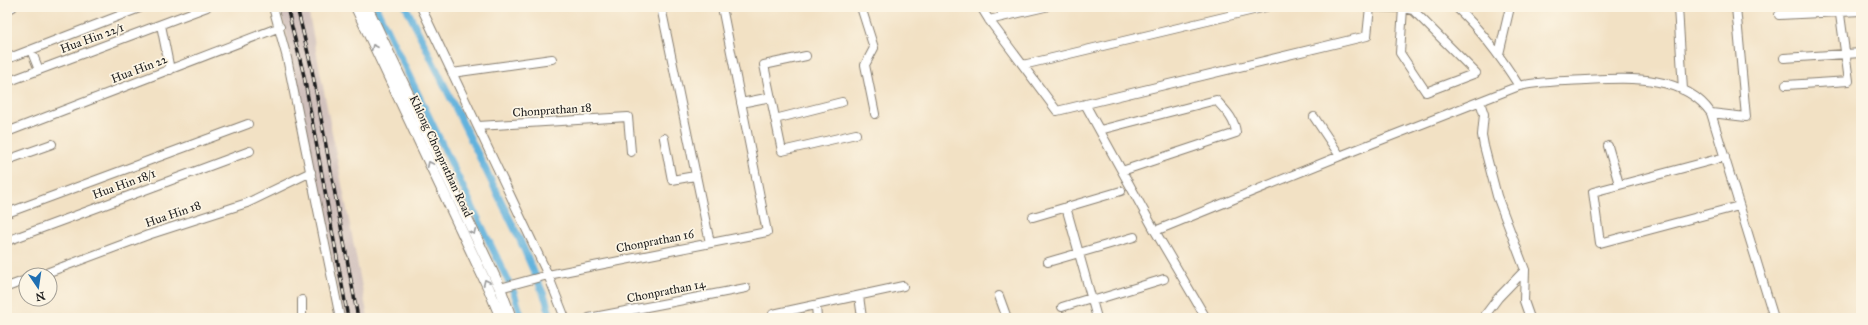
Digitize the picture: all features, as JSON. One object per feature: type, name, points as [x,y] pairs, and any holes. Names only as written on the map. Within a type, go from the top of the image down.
[{"type":"street","points":[[7,10],[13,7]]},
{"type":"street","points":[[7,59],[142,7]]},
{"type":"street","name":"Hua Hin 22/1","points":[[7,82],[207,7]]},
{"type":"street","points":[[273,7],[280,27],[340,318]]},
{"type":"street","name":"Khlong Chonprathan Road","points":[[356,7],[490,289],[500,318]]},
{"type":"street","name":"Khlong Chonprathan Road","points":[[367,7],[500,288],[511,318]]},
{"type":"street","points":[[421,7],[548,275],[565,318]]},
{"type":"street","points":[[661,7],[710,243]]},
{"type":"street","points":[[722,7],[741,103],[771,97]]},
{"type":"street","points":[[861,7],[874,48],[865,65],[875,114]]},
{"type":"street","points":[[981,7],[1056,110],[1367,36],[1371,7],[1403,8],[1413,10],[1476,73],[1426,92],[1400,53],[1403,8]]},
{"type":"street","points":[[1000,7],[1003,17]]},
{"type":"street","points":[[989,20],[1044,7]]},
{"type":"street","points":[[1023,65],[1246,9],[1266,7]]},
{"type":"street","points":[[1456,7],[1467,17],[1499,54],[1519,86]]},
{"type":"street","points":[[1499,54],[1510,7]]},
{"type":"street","points":[[1678,7],[1683,90]]},
{"type":"street","points":[[1711,113],[1746,117],[1736,7]]},
{"type":"street","points":[[1779,15],[1839,9],[1861,11]]},
{"type":"street","points":[[1786,85],[1849,81],[1839,9]]},
{"type":"street","points":[[161,25],[170,70]]},
{"type":"street","name":"Hua Hin 22","points":[[7,132],[280,27]]},
{"type":"street","points":[[31,50],[39,70]]},
{"type":"street","points":[[1784,58],[1861,53]]},
{"type":"street","points":[[806,56],[764,65],[782,151],[856,134]]},
{"type":"street","points":[[452,72],[552,59]]},
{"type":"street","points":[[1155,231],[1340,156],[1519,86],[1539,82],[1639,78],[1666,84],[1683,90],[1701,102],[1711,113],[1774,318]]},
{"type":"street","points":[[1100,130],[1216,100],[1230,116],[1236,126],[1236,133],[1122,171]]},
{"type":"street","points":[[775,119],[842,102]]},
{"type":"street","points":[[1480,102],[1484,114],[1482,135],[1484,146],[1497,196],[1525,270],[1524,301],[1530,318]]},
{"type":"street","name":"Chonprathan 16","points":[[500,288],[548,275],[767,232],[741,103]]},
{"type":"street","points":[[1085,104],[1155,231],[1206,318]]},
{"type":"street","name":"Chonprathan 18","points":[[478,126],[628,117],[631,152]]},
{"type":"street","points":[[1314,117],[1340,156]]},
{"type":"street","name":"Hua Hin 18/1","points":[[7,213],[248,124]]},
{"type":"street","points":[[664,138],[672,180],[695,176]]},
{"type":"street","points":[[7,160],[52,144]]},
{"type":"street","points":[[1608,146],[1619,184]]},
{"type":"street","name":"Hua Hin 18/1","points":[[7,241],[250,151]]},
{"type":"street","points":[[1724,157],[1593,192],[1600,243],[1739,206]]},
{"type":"street","name":"Hua Hin 18","points":[[58,269],[156,233],[247,203],[311,172]]},
{"type":"street","points":[[1033,217],[1121,191]]},
{"type":"street","points":[[1066,207],[1097,318]]},
{"type":"street","points":[[1048,262],[1134,236]]},
{"type":"street","points":[[1483,318],[1498,298],[1525,270]]},
{"type":"street","points":[[1062,307],[1164,279]]},
{"type":"street","points":[[7,287],[18,283]]},
{"type":"street","points":[[774,318],[773,314],[816,306],[903,286]]},
{"type":"street","name":"Chonprathan 14","points":[[589,318],[746,288]]},
{"type":"street","points":[[858,296],[862,318]]},
{"type":"street","points":[[999,296],[1007,318]]},
{"type":"street","points":[[302,300],[302,318]]},
{"type":"street","points":[[816,306],[818,318]]},
{"type":"shaded area","points":[[278,7],[307,7],[308,9],[368,318],[343,318],[285,28]]},
{"type":"waterway","points":[[376,7],[514,293],[522,318]]},
{"type":"waterway","points":[[406,7],[520,240],[546,300],[551,318]]},
{"type":"railway","points":[[287,7],[304,76],[348,318]]},
{"type":"railway","points":[[297,7],[312,70],[358,318]]}]
